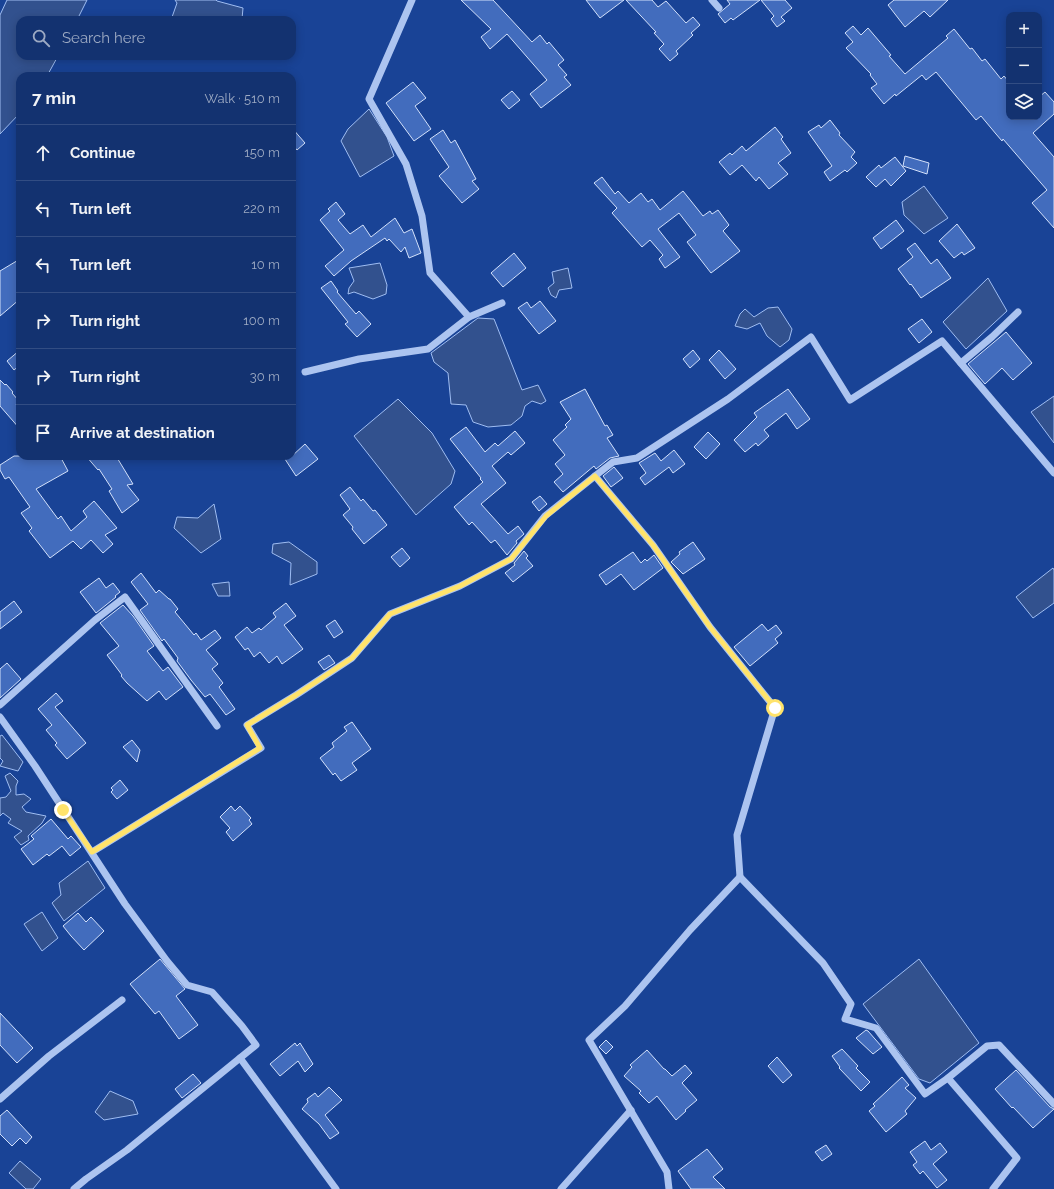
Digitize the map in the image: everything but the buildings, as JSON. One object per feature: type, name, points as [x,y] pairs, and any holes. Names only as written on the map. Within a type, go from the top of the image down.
[{"type":"street","points":[[412,0],[369,100],[406,164],[422,216],[430,273],[469,317]]},
{"type":"street","points":[[712,0],[719,8]]},
{"type":"street","points":[[305,372],[359,359],[428,349],[469,317],[502,303]]},
{"type":"street","points":[[961,362],[992,337],[1018,312]]},
{"type":"street","points":[[92,852],[260,748],[247,725],[352,658],[390,614],[460,586],[511,559],[546,516],[612,462],[637,458],[728,399],[811,336],[850,400],[942,341],[1054,473]]},
{"type":"street","points":[[595,476],[653,545],[710,627],[775,708],[736,835],[740,877],[823,963],[851,1004],[845,1019],[876,1028],[925,1094],[948,1078],[987,1046],[1000,1045],[1054,1104]]},
{"type":"street","points":[[0,705],[95,620],[125,597],[217,726]]},
{"type":"street","points":[[0,717],[35,766],[125,904],[167,961],[187,985],[212,992],[256,1045],[127,1150],[74,1189]]},
{"type":"street","points":[[669,1189],[666,1172],[589,1040],[625,1006],[690,930],[740,877]]},
{"type":"street","points":[[0,1099],[49,1056],[122,1000]]},
{"type":"street","points":[[240,1058],[336,1189]]},
{"type":"street","points":[[948,1078],[1018,1158],[994,1189]]},
{"type":"street","points":[[561,1189],[630,1110]]},
{"type":"water","points":[[7,0],[87,0],[79,16],[16,16],[16,60],[56,60],[49,72],[16,72],[16,117],[0,134],[0,15]]},
{"type":"water","points":[[175,0],[216,0],[243,8],[242,16],[172,16],[177,3]]},
{"type":"water","points":[[369,109],[387,137],[394,156],[360,177],[341,141],[348,129]]},
{"type":"water","points":[[924,186],[948,218],[924,234],[904,215],[902,202]]},
{"type":"water","points":[[380,263],[387,285],[386,294],[373,299],[354,292],[348,294],[349,288],[354,281],[349,268]]},
{"type":"water","points":[[568,268],[572,288],[559,290],[556,298],[551,295],[548,288],[554,283],[552,272]]},
{"type":"water","points":[[988,278],[1007,311],[966,349],[943,322]]},
{"type":"water","points":[[778,307],[792,329],[789,340],[780,347],[767,336],[760,323],[747,329],[735,326],[740,314],[745,309],[754,317],[768,308]]},
{"type":"water","points":[[478,318],[494,319],[522,390],[538,385],[546,401],[541,404],[532,401],[525,406],[522,416],[511,425],[488,427],[473,422],[466,405],[451,404],[448,373],[434,362],[431,353]]},
{"type":"water","points":[[1054,396],[1054,443],[1031,412]]},
{"type":"water","points":[[398,399],[432,433],[455,471],[451,484],[416,515],[354,436]]},
{"type":"water","points":[[214,504],[221,539],[201,553],[174,528],[177,517],[198,518]]},
{"type":"water","points":[[289,542],[317,562],[317,574],[290,585],[291,563],[272,553],[273,544]]},
{"type":"water","points":[[1053,568],[1054,603],[1033,618],[1016,597]]},
{"type":"water","points":[[229,582],[230,596],[218,596],[212,584]]},
{"type":"water","points":[[2,735],[23,762],[18,771],[0,766],[3,761],[0,758],[0,736]]},
{"type":"water","points":[[10,773],[18,781],[16,786],[16,795],[24,794],[31,799],[22,807],[26,812],[46,816],[42,823],[28,836],[29,840],[21,845],[14,837],[22,831],[8,823],[11,819],[3,813],[0,816],[0,798],[6,797],[11,791],[5,776]]},
{"type":"water","points":[[88,861],[105,888],[64,921],[52,903],[61,895],[59,883]]},
{"type":"water","points":[[42,912],[58,938],[42,951],[24,924]]},
{"type":"water","points":[[919,959],[979,1043],[930,1083],[919,1079],[863,1004]]},
{"type":"water","points":[[110,1091],[133,1101],[138,1114],[104,1120],[95,1112]]},
{"type":"water","points":[[20,1161],[41,1179],[33,1189],[26,1189],[9,1173]]},
{"type":"route","points":[[63,810],[92,852],[260,748],[247,725],[352,658],[390,614],[460,586],[511,559],[546,516],[595,476],[653,545],[710,627],[775,708]]}]
